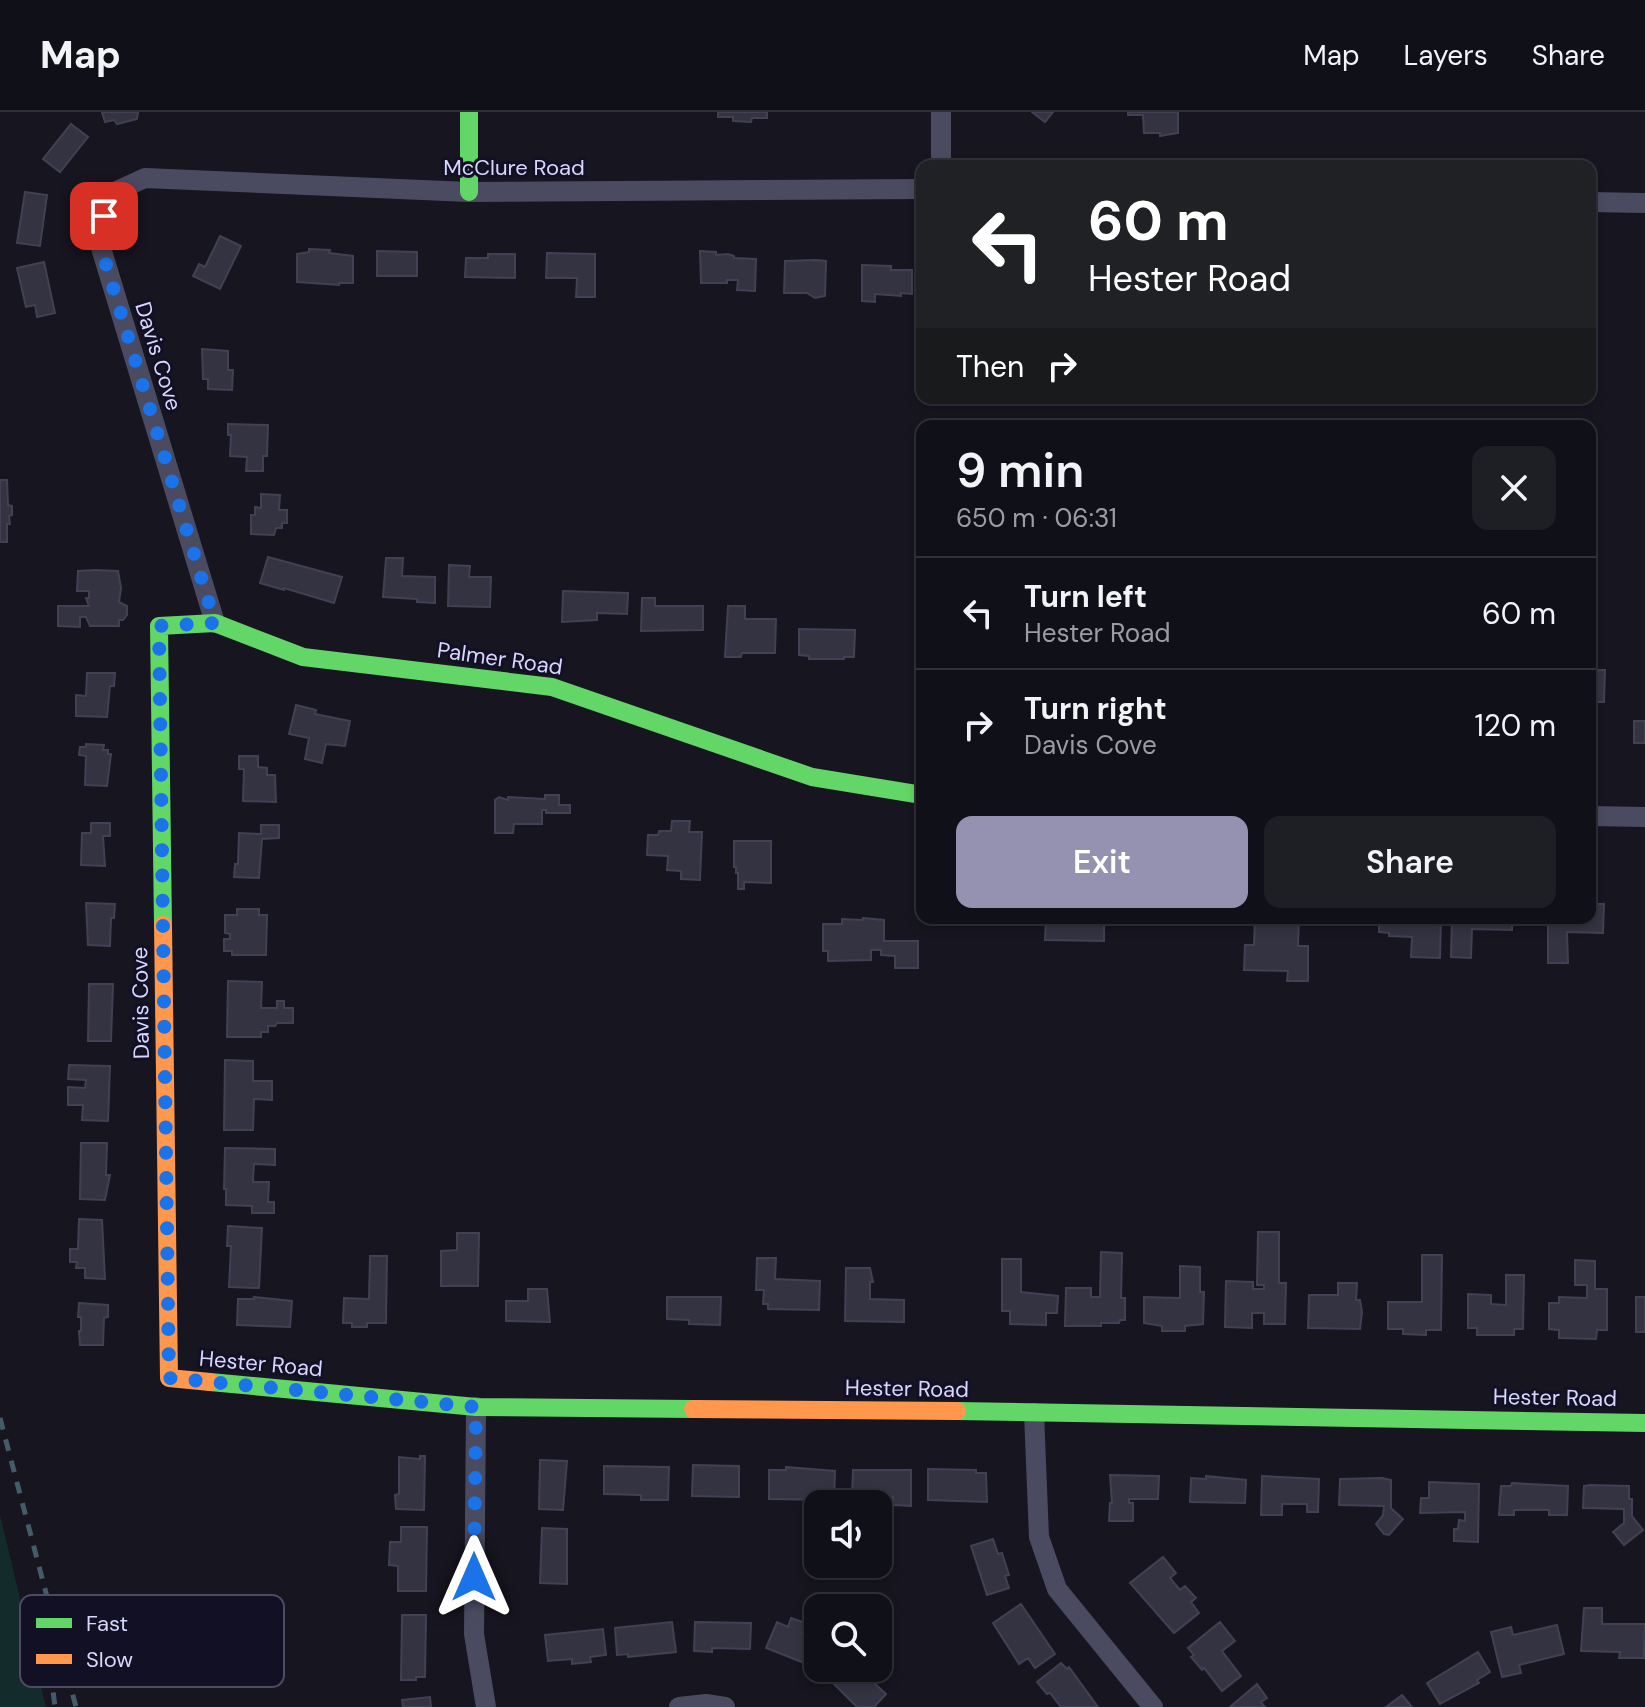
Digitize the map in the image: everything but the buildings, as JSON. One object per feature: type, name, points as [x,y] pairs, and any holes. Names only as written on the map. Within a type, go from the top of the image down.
[{"type":"street","points":[[469,112],[469,192]]},
{"type":"street","points":[[941,112],[941,160]]},
{"type":"street","name":"McClure Road","points":[[110,194],[145,178],[469,192],[916,189]]},
{"type":"street","name":"Davis Cove","points":[[110,194],[98,238],[215,623]]},
{"type":"street","points":[[1596,202],[1645,203]]},
{"type":"street","name":"Palmer Road","points":[[159,626],[215,623],[303,657],[552,687],[812,777],[916,794]]},
{"type":"street","name":"Davis Cove","points":[[159,626],[169,1378]]},
{"type":"street","points":[[1596,816],[1645,817]]},
{"type":"street","name":"Hester Road","points":[[169,1378],[476,1407],[1645,1423]]},
{"type":"street","points":[[476,1407],[474,1634],[486,1707]]},
{"type":"street","points":[[1034,1413],[1039,1537],[1057,1589],[1153,1707]]},
{"type":"street","points":[[679,1707],[706,1704],[725,1707]]},
{"type":"green space","points":[[0,1515],[20,1598],[20,1687],[41,1687],[46,1707],[0,1707]]},
{"type":"railway","points":[[0,1418],[47,1595]]},
{"type":"railway","points":[[52,1687],[55,1707]]},
{"type":"railway","points":[[71,1687],[76,1707]]},
{"type":"traffic: fast","points":[[469,112],[469,192]]},
{"type":"traffic: fast","points":[[163,925],[159,626],[215,623],[303,657],[552,687],[812,777],[916,794]]},
{"type":"traffic: fast","points":[[210,1382],[476,1407],[693,1409]]},
{"type":"traffic: fast","points":[[957,1411],[1645,1423]]},
{"type":"traffic: slow","points":[[163,925],[169,1378],[210,1382]]},
{"type":"traffic: slow","points":[[693,1409],[957,1411]]},
{"type":"route","points":[[104,216],[98,238],[215,623],[159,626],[169,1378],[476,1407],[474,1577]]}]
